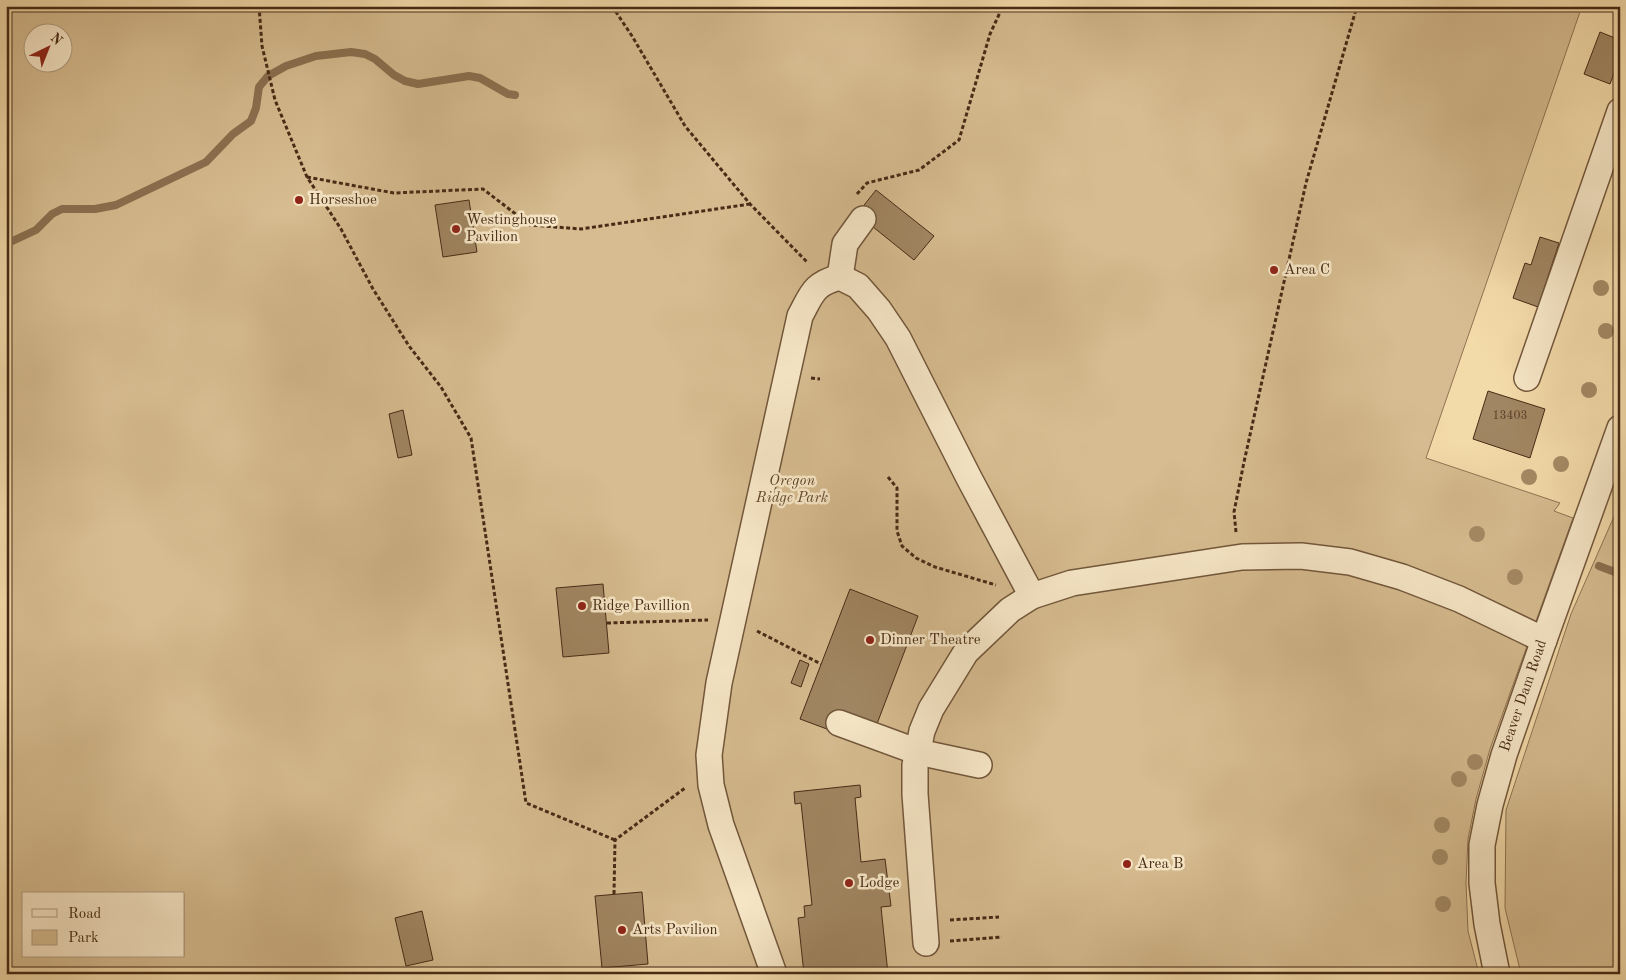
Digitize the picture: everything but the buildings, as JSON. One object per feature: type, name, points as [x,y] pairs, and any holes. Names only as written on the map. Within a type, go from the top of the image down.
[{"type":"street","points":[[1527,378],[1613,153],[1620,111]]},
{"type":"street","points":[[774,974],[721,825],[711,785],[709,755],[719,683],[800,316],[814,290],[833,279],[844,244],[859,224]]},
{"type":"street","points":[[833,279],[858,286],[879,310],[898,338],[969,478],[1032,596]]},
{"type":"street","name":"Beaver Dam Road","points":[[1496,974],[1482,883],[1482,845],[1490,805],[1504,755],[1620,428]]},
{"type":"street","points":[[925,932],[915,794],[915,765],[922,731],[931,709],[966,652],[1010,610],[1032,596],[1072,582],[1242,557],[1301,556],[1350,562],[1402,577],[1459,599],[1544,640]]},
{"type":"street","points":[[839,723],[918,752],[979,766]]},
{"type":"path","points":[[259,6],[262,46],[273,90],[281,115],[307,177],[341,229],[373,289],[404,338],[441,387],[471,438],[526,803],[615,840]]},
{"type":"path","points":[[612,6],[632,36],[684,126],[750,204],[833,279]]},
{"type":"path","points":[[859,224],[845,218],[853,198],[867,183],[919,170],[959,140],[990,34],[1003,6]]},
{"type":"path","points":[[1242,557],[1236,533],[1234,512],[1244,462],[1306,183],[1357,6]]},
{"type":"path","points":[[307,177],[394,193],[483,190],[530,225],[581,229],[750,204]]},
{"type":"path","points":[[888,477],[897,488],[897,531],[902,546],[916,558],[935,566],[1032,596]]},
{"type":"path","points":[[615,840],[710,770]]},
{"type":"path","points":[[614,894],[615,840]]},
{"type":"path","points":[[925,932],[999,916]]},
{"type":"path","points":[[925,932],[1002,937]]},
{"type":"green space","name":"Oregon Ridge Park","points":[[6,6],[1582,6],[1426,458],[1560,503],[1554,511],[1573,518],[1490,749],[1476,799],[1468,839],[1466,883],[1468,931],[1479,974],[6,974]]},
{"type":"green space","points":[[1620,503],[1620,974],[1521,974],[1505,908],[1506,810],[1571,614]]},
{"type":"waterway","points":[[6,244],[36,230],[52,214],[62,209],[95,209],[116,205],[206,162],[233,134],[251,121],[256,108],[259,87],[268,76],[286,66],[316,56],[351,52],[365,54],[405,81],[418,84],[469,76],[480,78],[508,94],[515,95]]},
{"type":"waterway","points":[[1599,566],[1620,574]]},
{"type":"place","name":"Horseshoe","points":[[299,200]]},
{"type":"place","name":"Westinghouse Pavilion","points":[[456,229]]},
{"type":"place","name":"Area C","points":[[1274,270]]},
{"type":"place","name":"Ridge Pavillion","points":[[582,606]]},
{"type":"place","name":"Dinner Theatre","points":[[870,640]]},
{"type":"place","name":"Area B","points":[[1127,864]]},
{"type":"place","name":"Lodge","points":[[849,883]]},
{"type":"place","name":"Arts Pavilion","points":[[622,930]]}]
